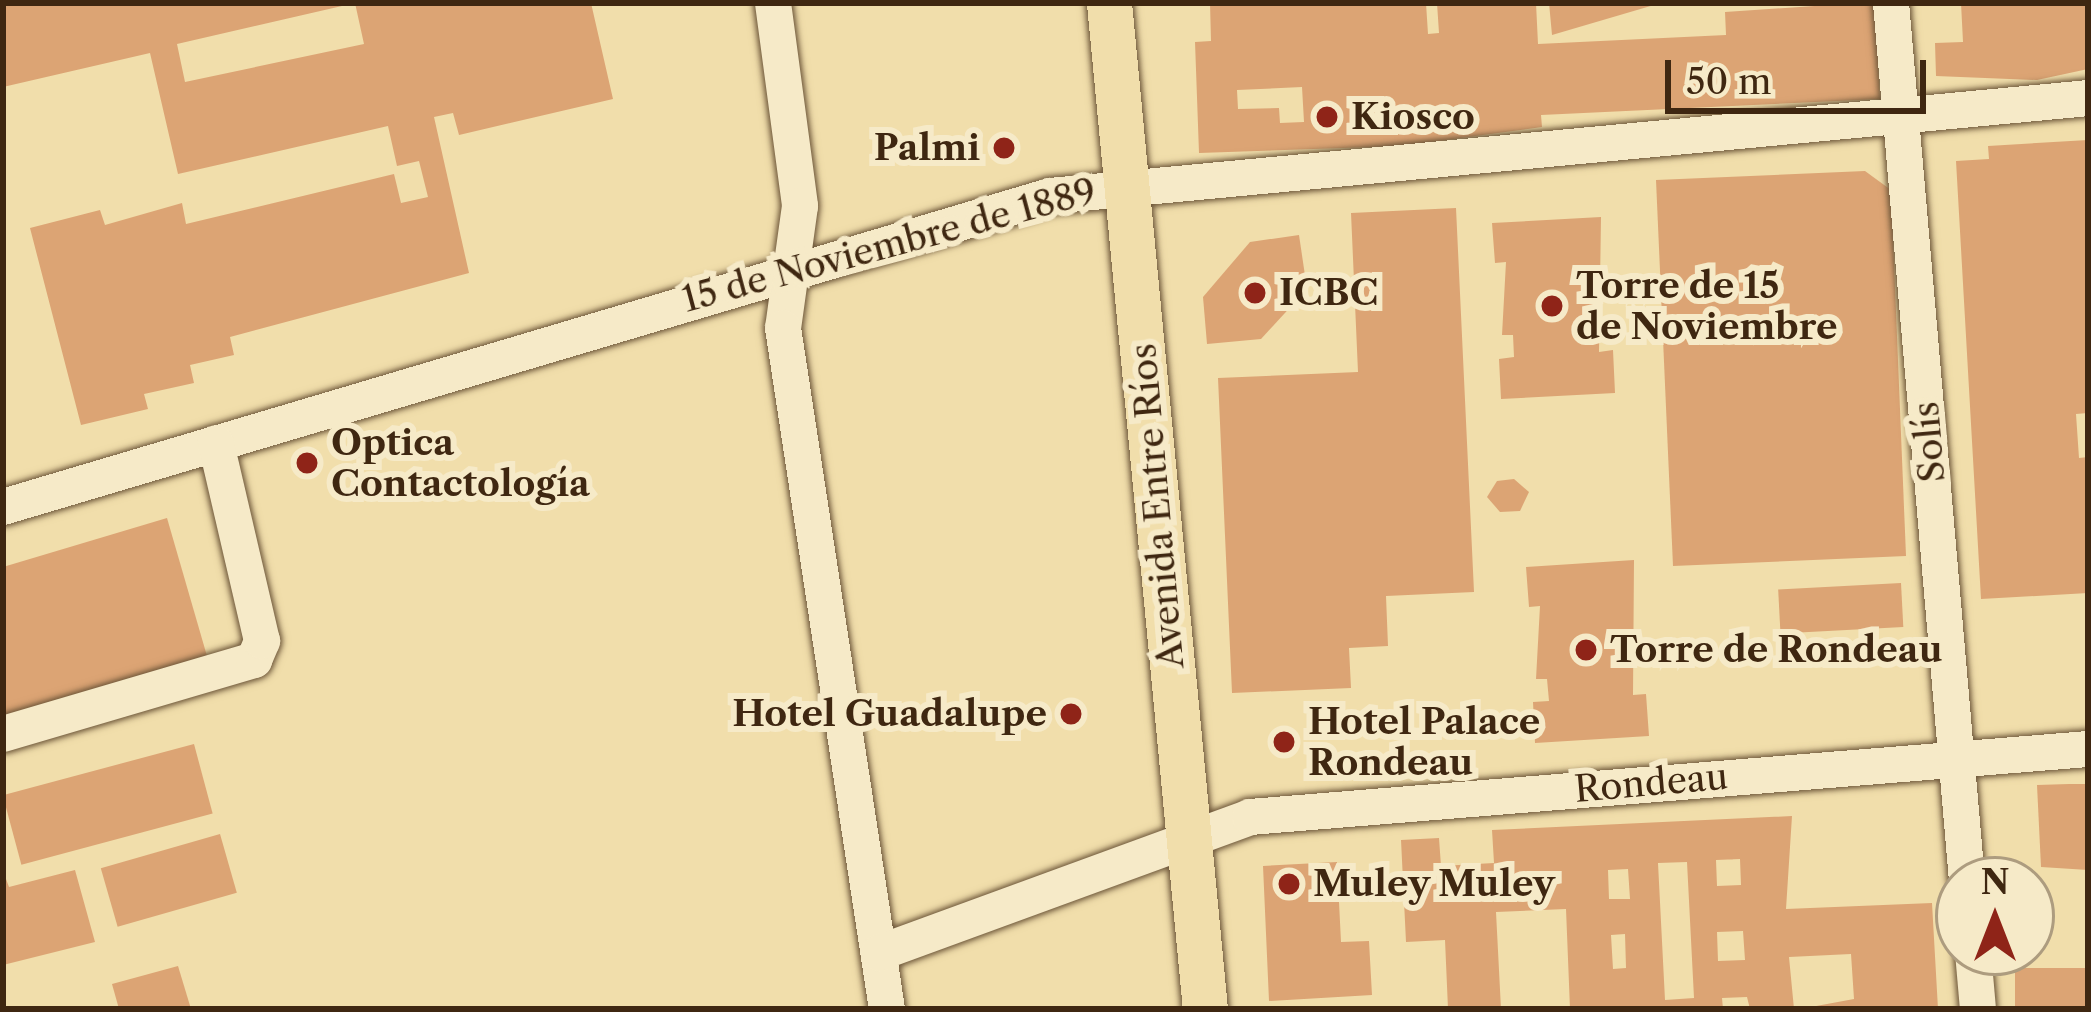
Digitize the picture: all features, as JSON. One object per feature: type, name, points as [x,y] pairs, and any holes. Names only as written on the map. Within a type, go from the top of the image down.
[{"type":"main road","name":"Avenida Entre Ríos","points":[[1109,3],[1204,1009]]},
{"type":"street","points":[[773,3],[800,206],[783,328],[887,1009]]},
{"type":"street","name":"Solís","points":[[1891,3],[1965,856]]},
{"type":"street","name":"15 de Noviembre de 1889","points":[[3,507],[795,267],[1124,182],[2088,98]]},
{"type":"street","points":[[3,734],[254,660],[262,640],[216,443]]},
{"type":"street","name":"Rondeau","points":[[879,953],[1250,817],[2088,749]]},
{"type":"street","points":[[1975,976],[1978,1009]]},
{"type":"building","points":[[3,3],[355,3],[591,3],[613,99],[459,135],[453,113],[434,117],[469,273],[230,337],[234,355],[190,365],[194,383],[144,394],[148,409],[81,425],[30,228],[100,210],[105,225],[182,203],[186,224],[394,174],[401,203],[428,197],[419,161],[397,166],[388,126],[178,174],[150,53],[3,87]],"holes":[[[355,3],[364,44],[185,82],[177,44]]]},
{"type":"building","points":[[1210,3],[1426,3],[1428,34],[1439,33],[1437,3],[1536,3],[1538,44],[1726,35],[1725,12],[1858,3],[1875,5],[1880,99],[1541,115],[1542,127],[1401,146],[1199,153],[1195,42],[1211,41]],"holes":[[[1302,87],[1304,122],[1280,123],[1279,108],[1238,109],[1237,90]]]},
{"type":"building","points":[[1549,3],[1654,3],[1654,5],[1552,35]]},
{"type":"building","points":[[1961,3],[2088,3],[2088,69],[2037,80],[1936,76],[1935,43],[1963,42]]},
{"type":"building","points":[[2088,140],[2088,413],[2076,414],[2079,458],[2088,457],[2088,593],[1981,599],[1956,161],[1989,159],[1988,146]]},
{"type":"building","points":[[1865,171],[1891,190],[1906,556],[1673,566],[1656,180]]},
{"type":"building","points":[[1456,208],[1474,592],[1386,596],[1388,646],[1349,648],[1351,688],[1232,693],[1218,378],[1358,372],[1351,213]]},
{"type":"building","name":"Torre de 15 de Noviembre","points":[[1601,217],[1599,352],[1613,350],[1615,393],[1501,399],[1499,359],[1514,357],[1513,335],[1502,335],[1506,262],[1495,263],[1492,223]]},
{"type":"building","name":"ICBC","points":[[1299,235],[1307,289],[1261,339],[1207,344],[1203,297],[1250,242]]},
{"type":"building","points":[[1514,479],[1529,492],[1520,511],[1500,512],[1487,497],[1497,481]]},
{"type":"building","points":[[167,518],[209,663],[3,718],[3,567]]},
{"type":"building","name":"Torre de Rondeau","points":[[1634,560],[1633,695],[1646,694],[1649,736],[1535,743],[1533,702],[1549,701],[1547,679],[1536,679],[1540,606],[1529,607],[1526,567]]},
{"type":"building","points":[[1901,583],[1903,627],[1780,633],[1778,589]]},
{"type":"building","points":[[194,744],[213,814],[21,865],[3,795]]},
{"type":"building","points":[[2088,784],[2088,870],[2055,868],[2055,856],[2040,856],[2037,785]]},
{"type":"building","points":[[1792,816],[1786,909],[1932,903],[1938,1009],[1800,1009],[1854,999],[1851,954],[1789,957],[1794,1009],[1750,1009],[1747,997],[1722,998],[1723,1009],[1570,1009],[1566,909],[1496,912],[1501,1009],[1448,1009],[1445,940],[1406,942],[1401,840],[1439,838],[1441,866],[1494,863],[1492,830]],"holes":[[[1740,859],[1741,885],[1717,886],[1716,860]],[[1687,862],[1694,998],[1665,1000],[1658,863]],[[1628,869],[1630,899],[1609,899],[1608,870]],[[1743,931],[1745,960],[1718,961],[1717,932]],[[1625,934],[1626,968],[1613,969],[1611,935]]]},
{"type":"building","points":[[220,834],[237,893],[118,927],[101,868]]},
{"type":"building","points":[[1337,862],[1341,942],[1369,941],[1372,995],[1269,1001],[1263,866]]},
{"type":"building","points":[[75,870],[95,942],[3,965],[3,871],[9,887]]},
{"type":"building","points":[[178,966],[191,1009],[119,1009],[112,984]]},
{"type":"building","points":[[2055,968],[2088,968],[2088,1009],[2015,1009],[2015,976],[2055,976]]},
{"type":"place","name":"Kiosco","points":[[1327,117]]},
{"type":"place","name":"Palmi","points":[[1004,148]]},
{"type":"place","name":"ICBC","points":[[1255,293]]},
{"type":"place","name":"Torre de 15 de Noviembre","points":[[1552,306]]},
{"type":"place","name":"Optica Contactología","points":[[307,463]]},
{"type":"place","name":"Torre de Rondeau","points":[[1586,650]]},
{"type":"place","name":"Hotel Guadalupe","points":[[1071,714]]},
{"type":"place","name":"Hotel Palace Rondeau","points":[[1284,742]]},
{"type":"place","name":"Muley Muley","points":[[1289,884]]}]
